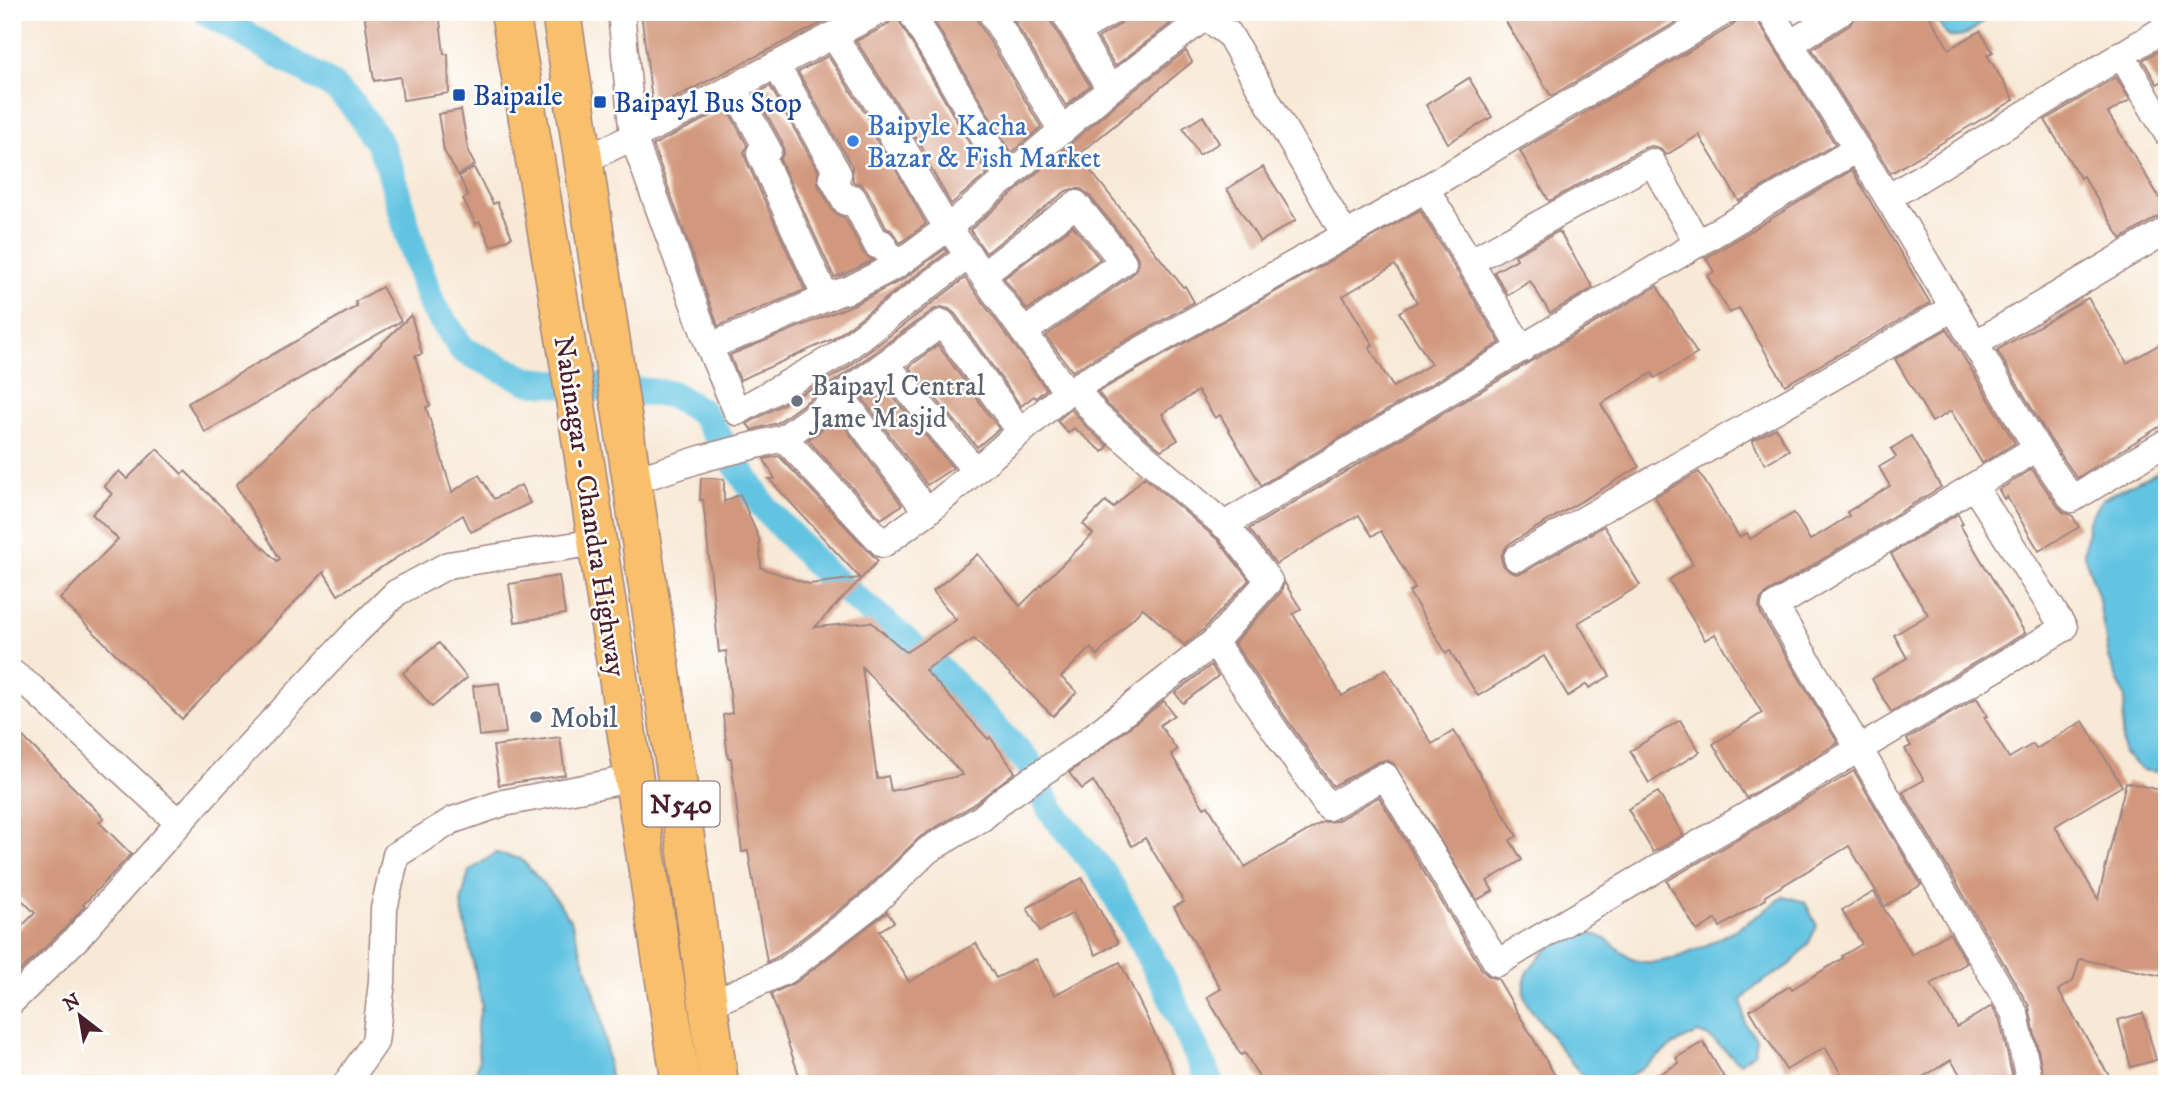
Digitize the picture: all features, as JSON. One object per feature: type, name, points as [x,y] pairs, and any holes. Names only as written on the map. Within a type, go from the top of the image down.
[{"type":"highway","name":"Nabinagar - Chandra Highway","points":[[510,12],[596,536],[681,1084]]},
{"type":"highway","name":"Nabinagar - Chandra Highway","points":[[561,12],[639,526],[719,1084]]},
{"type":"street","points":[[621,12],[633,137],[709,346],[737,412],[835,356],[1076,204],[1123,262],[1024,332]]},
{"type":"street","points":[[583,161],[878,12]]},
{"type":"street","points":[[911,12],[1008,178]]},
{"type":"street","points":[[991,12],[1062,131]]},
{"type":"street","points":[[1110,12],[1070,22],[1110,89]]},
{"type":"street","points":[[784,438],[883,544],[927,512],[1071,390],[1426,189],[1724,12]]},
{"type":"street","points":[[1770,12],[1888,198],[2037,448],[2072,499],[2167,442]]},
{"type":"street","points":[[1790,44],[1841,12]]},
{"type":"street","points":[[709,346],[848,290],[895,266],[949,227],[1110,89],[1202,15],[1229,34],[1345,235]]},
{"type":"street","points":[[1888,198],[2167,27]]},
{"type":"street","points":[[708,1006],[787,970],[874,902],[928,850],[982,818],[1005,798],[1081,746],[1214,642],[1269,581],[1224,525],[1097,416],[1071,390],[1024,332],[940,216],[907,160],[911,159],[903,147],[900,149],[888,129],[892,125],[833,35]]},
{"type":"street","points":[[2121,54],[2167,133]]},
{"type":"street","points":[[776,65],[838,174],[832,177],[846,202],[853,198],[877,245],[883,243],[895,266]]},
{"type":"street","points":[[733,87],[768,150],[760,153],[826,298]]},
{"type":"street","points":[[1224,525],[1857,149]]},
{"type":"street","points":[[1470,262],[1652,162],[1698,244]]},
{"type":"street","points":[[1426,189],[1522,349]]},
{"type":"street","points":[[1975,344],[2167,230]]},
{"type":"street","points":[[1517,558],[1953,308]]},
{"type":"street","points":[[632,481],[704,458],[784,438],[942,323],[1020,431]]},
{"type":"street","points":[[886,364],[975,470]]},
{"type":"street","points":[[841,396],[927,512]]},
{"type":"street","points":[[2030,1084],[2026,1077],[2015,1014],[1775,606],[2037,448]]},
{"type":"street","points":[[1214,642],[1328,807],[1385,776],[1497,963],[2064,628],[1974,486]]},
{"type":"street","points":[[12,1001],[78,938],[179,823],[355,633],[396,593],[449,565],[596,536]]},
{"type":"street","points":[[12,673],[32,688],[179,823]]},
{"type":"street","points":[[346,1084],[375,1042],[382,982],[384,909],[396,855],[453,820],[503,803],[621,781],[635,785]]},
{"type":"water","points":[[1936,12],[1994,12],[1973,30],[1956,37],[1949,37],[1936,21]]},
{"type":"water","points":[[2167,467],[2167,763],[2155,772],[2143,770],[2124,754],[2122,738],[2125,698],[2109,658],[2098,595],[2084,554],[2088,521],[2102,499]]},
{"type":"water","points":[[496,853],[521,859],[553,895],[571,921],[601,1013],[611,1084],[473,1084],[479,1061],[477,1026],[482,1005],[461,904],[469,871]]},
{"type":"water","points":[[1784,896],[1805,902],[1817,926],[1808,944],[1791,964],[1756,986],[1742,1000],[1745,1023],[1756,1039],[1755,1052],[1740,1063],[1709,1037],[1698,1033],[1674,1044],[1617,1084],[1591,1084],[1567,1058],[1529,1007],[1524,994],[1524,982],[1529,970],[1547,950],[1580,929],[1607,940],[1632,959],[1648,962],[1668,960],[1689,953],[1733,931]]},
{"type":"building","points":[[364,12],[439,12],[444,54],[448,54],[449,93],[403,100],[400,77],[374,81]]},
{"type":"building","points":[[641,12],[843,12],[653,109]]},
{"type":"building","points":[[894,12],[987,174],[951,204],[917,139],[907,130],[905,116],[856,41],[886,26],[892,20]]},
{"type":"building","points":[[929,12],[975,12],[977,20],[1041,127],[1011,153]]},
{"type":"building","points":[[1009,12],[1048,12],[1050,20],[1090,86],[1066,106]]},
{"type":"building","points":[[1126,12],[1163,12],[1170,24],[1115,66],[1098,38],[1119,25]]},
{"type":"building","points":[[1500,12],[1693,12],[1551,96]]},
{"type":"building","points":[[1740,12],[1754,12],[1835,144],[1739,201],[1699,135],[1666,155],[1659,148],[1644,148],[1549,201],[1520,151],[1732,26]]},
{"type":"building","points":[[1857,12],[1927,12],[1949,49],[1980,31],[1993,52],[1987,55],[2014,100],[1891,173],[1812,49],[1850,25]]},
{"type":"building","points":[[2167,46],[2167,79],[2157,84],[2143,60]]},
{"type":"building","points":[[1186,51],[1192,62],[1078,155],[1183,287],[1185,286],[1194,302],[1072,371],[1046,336],[1133,274],[1139,261],[1135,252],[1081,189],[1066,191],[986,253],[970,230],[1120,101]]},
{"type":"building","points":[[828,56],[873,125],[874,137],[892,162],[926,224],[900,243],[891,230],[886,228],[867,190],[861,184],[853,182],[852,166],[798,72]]},
{"type":"building","points":[[2116,77],[2130,100],[2108,113],[2167,210],[2167,214],[2121,239],[2045,120]]},
{"type":"building","points":[[1469,78],[1492,117],[1448,143],[1426,105]]},
{"type":"building","points":[[770,86],[818,171],[818,184],[832,210],[845,218],[863,253],[873,260],[842,275],[834,277],[780,160],[784,152],[782,142],[755,94]]},
{"type":"building","points":[[727,108],[747,145],[744,152],[746,160],[805,290],[718,326],[653,145]]},
{"type":"building","points":[[461,110],[469,154],[475,165],[458,175],[444,151],[438,114]]},
{"type":"building","points":[[1203,116],[1219,143],[1199,155],[1183,128]]},
{"type":"building","points":[[1263,167],[1296,220],[1260,242],[1227,189]]},
{"type":"building","points":[[474,168],[493,204],[497,202],[512,237],[491,247],[480,222],[476,224],[463,199],[468,196],[459,176]]},
{"type":"building","points":[[1852,170],[1930,303],[1785,385],[1739,308],[1730,313],[1707,276],[1714,272],[1706,258]]},
{"type":"building","points":[[1420,210],[1500,343],[1261,485],[1220,415],[1215,418],[1198,391],[1162,414],[1178,440],[1161,450],[1108,405],[1098,392]],"holes":[[[1395,265],[1417,302],[1399,312],[1431,364],[1393,387],[1369,347],[1373,345],[1343,296]]]},
{"type":"building","points":[[1073,226],[1100,259],[1027,310],[1004,278]]},
{"type":"building","points":[[1559,231],[1593,288],[1550,313],[1530,281],[1508,295],[1494,272],[1517,259],[1515,255]]},
{"type":"building","points":[[945,249],[947,252],[833,339],[740,380],[730,355],[855,304],[902,280]]},
{"type":"building","points":[[965,278],[1046,389],[1036,398],[1034,396],[1021,406],[955,314],[941,307],[933,310],[777,423],[752,430],[747,424],[846,369]]},
{"type":"building","points":[[1657,286],[1697,354],[1655,378],[1652,373],[1601,404],[1639,467],[1509,544],[1501,557],[1503,565],[1509,571],[1516,574],[1524,572],[1604,526],[1640,585],[1578,623],[1610,676],[1589,688],[1587,684],[1568,696],[1544,656],[1478,696],[1450,651],[1446,653],[1409,592],[1415,588],[1381,531],[1372,536],[1359,515],[1276,564],[1249,529]]},
{"type":"building","points":[[382,287],[401,321],[205,432],[188,403],[357,306],[355,302]]},
{"type":"building","points":[[2088,298],[2127,363],[2167,340],[2167,422],[2077,478],[2050,439],[1997,350]]},
{"type":"building","points":[[411,315],[422,354],[415,356],[430,406],[426,407],[452,492],[479,475],[494,499],[521,485],[530,503],[471,532],[463,515],[338,595],[324,572],[182,719],[60,599],[118,539],[92,514],[112,494],[104,486],[119,471],[127,479],[157,449],[182,474],[185,471],[277,561],[280,559],[236,485]]},
{"type":"building","points":[[1947,329],[2015,443],[1982,463],[1951,411],[1932,422],[1895,359]]},
{"type":"building","points":[[938,345],[999,429],[977,447],[909,367]]},
{"type":"building","points":[[883,385],[953,468],[927,485],[863,399]]},
{"type":"building","points":[[1071,409],[1087,428],[1108,446],[1103,452],[1074,428],[1068,433],[1057,421]]},
{"type":"building","points":[[838,418],[902,505],[881,519],[808,440]]},
{"type":"building","points":[[1776,428],[1789,450],[1765,464],[1752,441]]},
{"type":"building","points":[[1911,436],[1941,487],[1761,599],[1761,614],[1838,743],[1746,798],[1713,744],[1762,713],[1715,634],[1705,640],[1669,580],[1693,564],[1655,497],[1699,472],[1739,537],[1747,533],[1750,539],[1794,513],[1810,540],[1849,516],[1847,512],[1890,486],[1879,467],[1896,457],[1891,449]]},
{"type":"building","points":[[779,456],[878,561],[815,627],[871,622],[906,652],[956,620],[933,591],[978,554],[1020,606],[1093,534],[1083,524],[1106,501],[1113,508],[1144,477],[1218,540],[1249,580],[1203,630],[1184,645],[1143,608],[1097,655],[1090,648],[1061,677],[1077,692],[1053,716],[974,639],[925,670],[988,739],[990,737],[1015,772],[973,805],[920,837],[865,890],[779,956],[767,962],[748,851],[742,852],[731,758],[728,758],[723,715],[732,713],[726,651],[719,652],[703,500],[700,500],[701,478],[724,479],[724,502],[740,494],[759,539],[761,568],[809,584],[860,578],[769,479],[775,479],[764,459]],"holes":[[[862,667],[963,775],[891,791],[888,776],[877,779]]]},
{"type":"building","points":[[2032,469],[2059,508],[2072,515],[2079,527],[2039,551],[2007,497],[2004,499],[1999,490]]},
{"type":"building","points":[[1958,514],[1963,524],[1960,525],[2025,633],[1891,712],[1872,679],[1907,658],[1894,635],[1928,615],[1891,554]]},
{"type":"building","points":[[559,576],[565,614],[515,622],[509,584]]},
{"type":"building","points":[[1284,582],[1301,609],[1293,614],[1342,696],[1386,669],[1432,744],[1454,731],[1517,836],[1510,840],[1522,860],[1487,881],[1493,891],[1477,900],[1393,763],[1386,760],[1378,762],[1333,786],[1234,643],[1281,592]]},
{"type":"building","points":[[439,643],[467,678],[432,707],[403,673]]},
{"type":"building","points":[[1211,665],[1218,676],[1183,703],[1175,693]]},
{"type":"building","points":[[499,683],[506,733],[479,736],[473,686]]},
{"type":"building","points":[[1977,698],[1987,716],[1984,717],[2009,758],[2033,744],[2036,749],[2083,721],[2122,786],[2055,826],[2098,899],[2126,782],[2167,792],[2167,977],[2080,959],[2073,981],[2058,990],[2114,1084],[2045,1084],[2029,1006],[1903,792],[1924,780],[1905,749],[1911,746],[1907,739]]},
{"type":"building","points":[[1164,701],[1174,715],[1160,725],[1177,750],[1171,754],[1204,808],[1208,806],[1245,867],[1323,822],[1336,821],[1379,797],[1483,971],[1498,979],[1560,1084],[1263,1084],[1245,1053],[1241,1055],[1207,997],[1221,989],[1174,907],[1184,902],[1145,838],[1132,846],[1093,781],[1082,789],[1069,773]]},
{"type":"building","points":[[1680,720],[1700,752],[1649,783],[1630,751]]},
{"type":"building","points":[[12,726],[104,818],[99,822],[131,854],[66,927],[12,979],[12,936],[35,913],[12,890]]},
{"type":"building","points":[[560,737],[565,775],[499,785],[493,746]]},
{"type":"building","points":[[1854,771],[1921,885],[1885,906],[1849,846],[1765,896],[1766,899],[1720,927],[1716,919],[1697,931],[1667,881]]},
{"type":"building","points":[[1658,792],[1683,835],[1653,852],[1628,809]]},
{"type":"building","points":[[1082,878],[1118,943],[1096,955],[1073,913],[1040,931],[1027,908]]},
{"type":"building","points":[[1874,892],[1912,955],[1949,933],[1967,963],[1931,984],[1957,1027],[1992,1006],[2000,1020],[2014,1084],[1966,1084],[1951,1060],[1911,1084],[1847,1084],[1825,1047],[1786,1070],[1750,1010],[1790,986],[1792,989],[1862,944],[1842,910]]},
{"type":"building","points":[[887,912],[894,922],[879,931],[909,982],[976,943],[996,978],[1036,959],[1054,995],[1120,962],[1179,1084],[802,1084],[771,994],[797,982]]},
{"type":"building","points":[[2143,1013],[2156,1060],[2131,1067],[2118,1020]]},
{"type":"building","points":[[1703,1042],[1728,1084],[1642,1084],[1679,1063],[1676,1058]]},
{"type":"waterway","points":[[207,12],[335,87],[350,101],[379,142],[390,169],[432,305],[463,350],[528,381],[671,394],[702,412],[764,507],[824,572],[936,666],[1028,762],[1052,812],[1105,876],[1166,986],[1211,1084]]},
{"type":"place","name":"Baipaile","points":[[459,95]]},
{"type":"place","name":"Baipayl Bus Stop","points":[[600,102]]},
{"type":"place","name":"Baipyle Kacha Bazar & Fish Market","points":[[853,141]]},
{"type":"place","name":"Baipayl Central Jame Masjid","points":[[797,401]]},
{"type":"place","name":"Mobil","points":[[536,717]]}]
